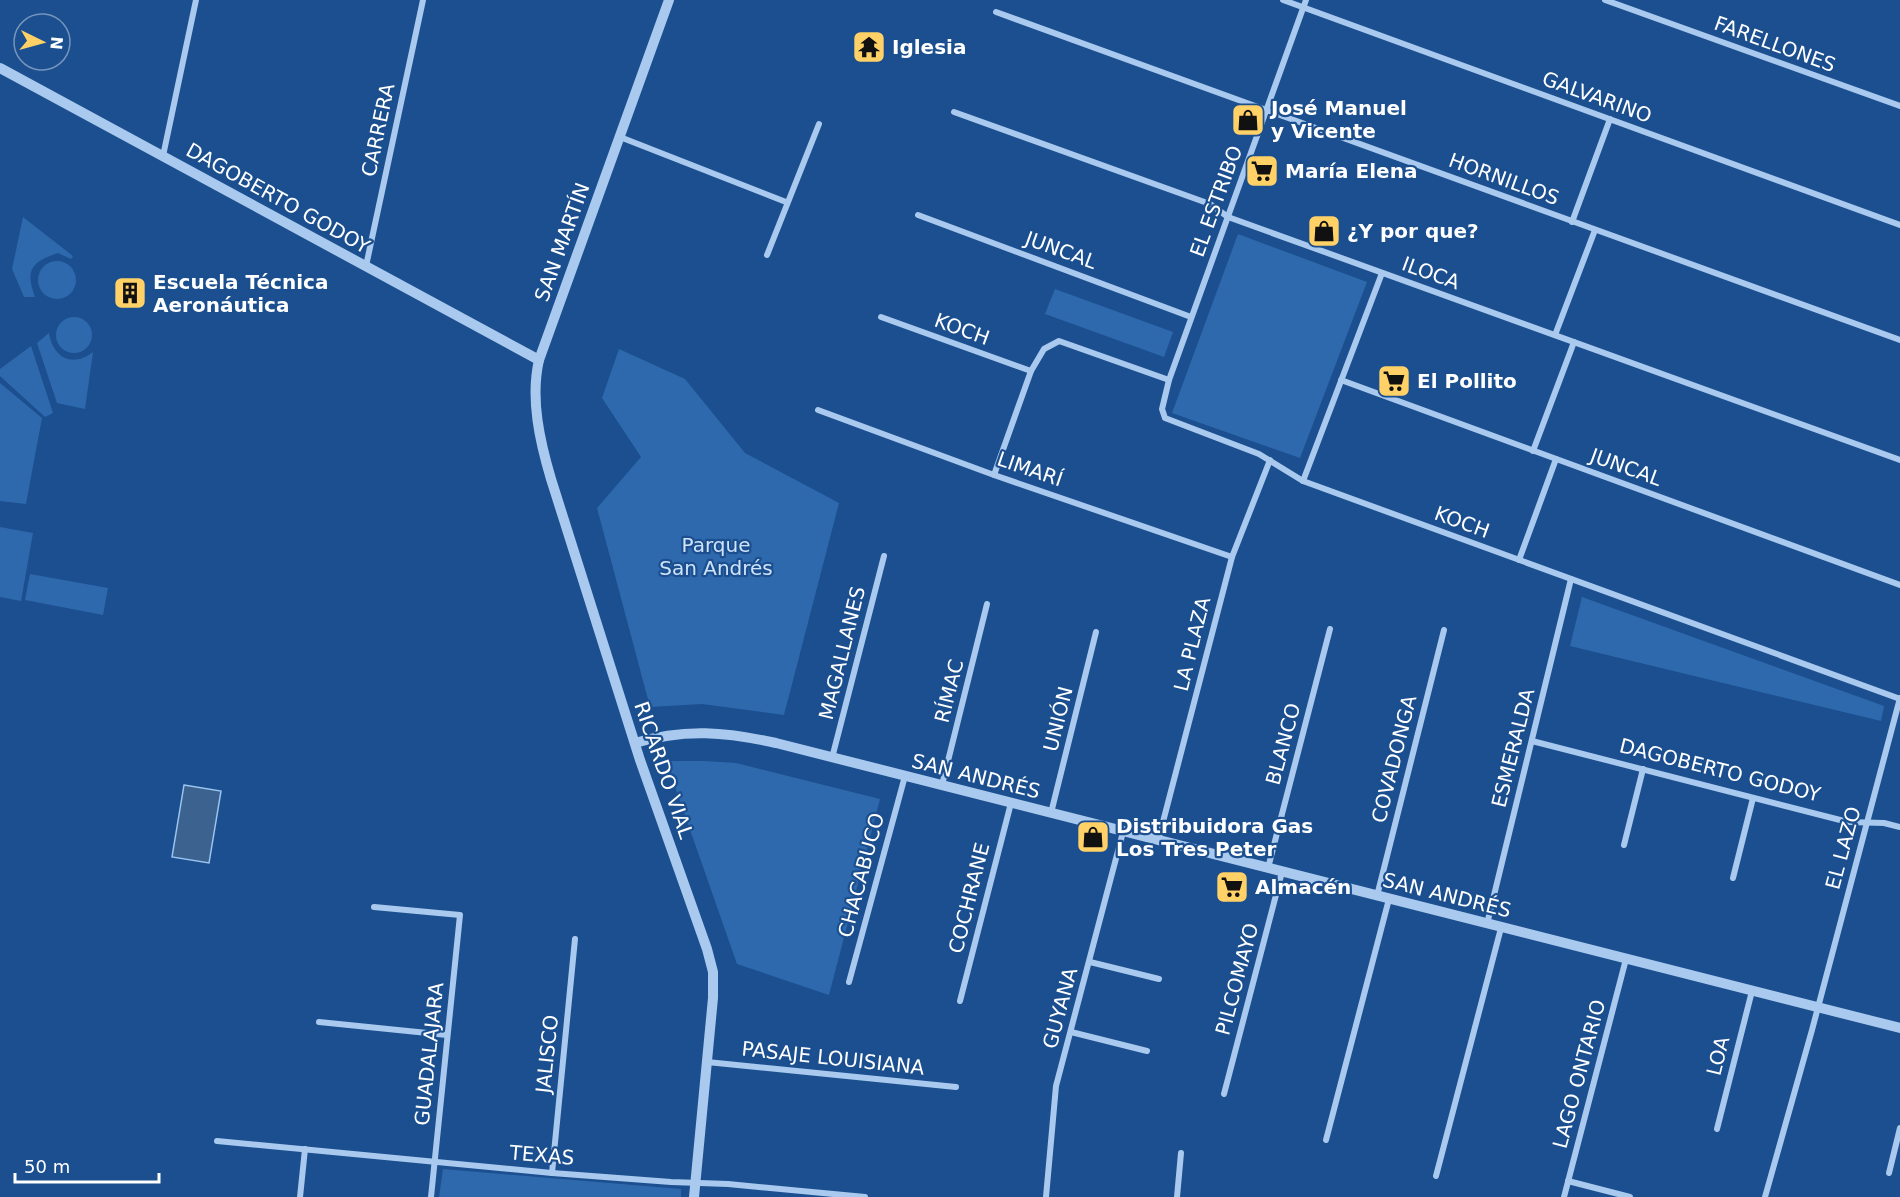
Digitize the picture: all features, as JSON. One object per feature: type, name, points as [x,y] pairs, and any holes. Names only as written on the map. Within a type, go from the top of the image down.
[{"type":"street","points":[[163,156],[196,0]]},
{"type":"street","name":"CARRERA","points":[[366,267],[423,0]]},
{"type":"street","name":"SAN MARTÍN","points":[[539,360],[669,0]]},
{"type":"street","name":"GALVARINO","points":[[1282,0],[1900,225]]},
{"type":"street","name":"EL ESTRIBO","points":[[1169,380],[1306,0]]},
{"type":"street","name":"FARELLONES","points":[[1605,0],[1900,106]]},
{"type":"street","name":"HORNILLOS","points":[[996,12],[1900,340]]},
{"type":"street","name":"DAGOBERTO GODOY","points":[[0,68],[539,360]]},
{"type":"street","name":"ILOCA","points":[[954,112],[1210,204],[1227,217],[1900,460]]},
{"type":"street","points":[[1572,222],[1611,119]]},
{"type":"street","points":[[767,255],[786,202],[819,124]]},
{"type":"street","points":[[620,137],[786,202]]},
{"type":"street","name":"JUNCAL","points":[[918,215],[1191,317]]},
{"type":"street","points":[[1555,336],[1595,230]]},
{"type":"street","points":[[1303,482],[1382,273]]},
{"type":"street","name":"KOCH","points":[[881,317],[1031,371]]},
{"type":"street","points":[[994,475],[1031,371],[1044,349],[1059,341],[1169,380]]},
{"type":"street","points":[[1533,450],[1574,342]]},
{"type":"street","name":"RICARDO VIAL","points":[[539,360],[536,397],[544,455],[635,743],[712,963],[714,982],[694,1197]]},
{"type":"street","name":"KOCH","points":[[1169,380],[1162,409],[1165,418],[1258,454],[1303,482],[1900,698]]},
{"type":"street","name":"JUNCAL","points":[[1341,380],[1900,585]]},
{"type":"street","name":"LIMARÍ","points":[[818,410],[994,475],[1232,557]]},
{"type":"street","points":[[1519,560],[1556,459]]},
{"type":"street","name":"LA PLAZA","points":[[1158,840],[1232,557],[1270,460]]},
{"type":"street","name":"MAGALLANES","points":[[832,758],[884,556]]},
{"type":"street","name":"ESMERALDA","points":[[1487,924],[1571,579]]},
{"type":"street","name":"RÍMAC","points":[[942,786],[987,604]]},
{"type":"street","name":"BLANCO","points":[[1268,868],[1330,629]]},
{"type":"street","name":"COVADONGA","points":[[1377,896],[1444,630]]},
{"type":"street","name":"UNIÓN","points":[[1051,813],[1096,632]]},
{"type":"street","name":"EL LAZO","points":[[1765,1197],[1818,1008],[1900,698]]},
{"type":"street","name":"SAN ANDRÉS","points":[[635,743],[665,735],[721,734],[752,738],[1900,1028]]},
{"type":"street","name":"DAGOBERTO GODOY","points":[[1532,741],[1848,822],[1884,823],[1900,827]]},
{"type":"street","points":[[1624,845],[1643,769]]},
{"type":"street","name":"CHACABUCO","points":[[849,982],[905,776]]},
{"type":"street","points":[[1733,878],[1753,798]]},
{"type":"street","name":"COCHRANE","points":[[960,1001],[1011,803]]},
{"type":"street","name":"GUYANA","points":[[1046,1197],[1056,1086],[1123,832]]},
{"type":"street","name":"PILCOMAYO","points":[[1224,1094],[1282,872]]},
{"type":"street","points":[[1326,1140],[1389,899]]},
{"type":"street","name":"GUADALAJARA","points":[[374,907],[460,915],[431,1197]]},
{"type":"street","points":[[1436,1176],[1501,927]]},
{"type":"street","name":"JALISCO","points":[[552,1173],[575,939]]},
{"type":"street","name":"LAGO ONTARIO","points":[[1564,1197],[1626,959]]},
{"type":"street","points":[[1090,962],[1159,979]]},
{"type":"street","name":"LOA","points":[[1717,1129],[1752,991]]},
{"type":"street","points":[[319,1022],[447,1035]]},
{"type":"street","points":[[1071,1032],[1147,1051]]},
{"type":"street","name":"PASAJE LOUISIANA","points":[[707,1062],[956,1087]]},
{"type":"street","points":[[1889,1173],[1900,1128]]},
{"type":"street","name":"TEXAS","points":[[217,1141],[552,1173],[728,1184],[864,1197]]},
{"type":"street","points":[[300,1197],[305,1149]]},
{"type":"street","points":[[1176,1197],[1181,1154]]},
{"type":"street","points":[[1568,1181],[1630,1197]]},
{"type":"green space","points":[[23,217],[73,256],[71,259],[58,253],[36,264],[31,274],[35,297],[24,297],[12,269]]},
{"type":"green space","points":[[1238,234],[1367,282],[1300,458],[1172,413]]},
{"type":"green space","points":[[57,261],[71,266],[76,280],[71,294],[57,299],[43,294],[38,280],[43,266]]},
{"type":"green space","points":[[1055,289],[1173,332],[1164,357],[1045,314]]},
{"type":"green space","points":[[74,317],[86,323],[92,335],[86,347],[74,353],[62,347],[56,335],[62,323]]},
{"type":"green space","points":[[49,333],[55,349],[65,358],[78,359],[93,352],[85,409],[57,403],[37,343]]},
{"type":"green space","points":[[31,346],[53,413],[45,417],[0,376],[0,369]]},
{"type":"green space","name":"Parque San Andrés","points":[[619,349],[685,379],[745,453],[839,503],[784,715],[702,704],[650,707],[597,508],[641,457],[602,398]]},
{"type":"green space","points":[[0,383],[42,418],[26,504],[0,501]]},
{"type":"green space","points":[[0,527],[33,533],[21,601],[0,597]]},
{"type":"green space","points":[[30,574],[108,588],[103,615],[25,600]]},
{"type":"green space","points":[[1582,597],[1884,706],[1881,721],[1570,646]]},
{"type":"green space","points":[[666,761],[736,763],[880,799],[829,995],[737,964]]},
{"type":"green space","points":[[443,1169],[681,1189],[681,1197],[439,1197]]},
{"type":"shaded area","points":[[184,785],[221,791],[209,863],[172,857]]},
{"type":"place","name":"Iglesia","points":[[869,47]]},
{"type":"place","name":"José Manuel y Vicente","points":[[1248,120]]},
{"type":"place","name":"María Elena","points":[[1262,171]]},
{"type":"place","name":"¿Y por que?","points":[[1324,231]]},
{"type":"place","name":"Escuela Técnica Aeronáutica","points":[[130,293]]},
{"type":"place","name":"El Pollito","points":[[1394,381]]},
{"type":"place","name":"Distribuidora Gas Los Tres Peter","points":[[1093,837]]},
{"type":"place","name":"Almacén","points":[[1232,887]]}]
